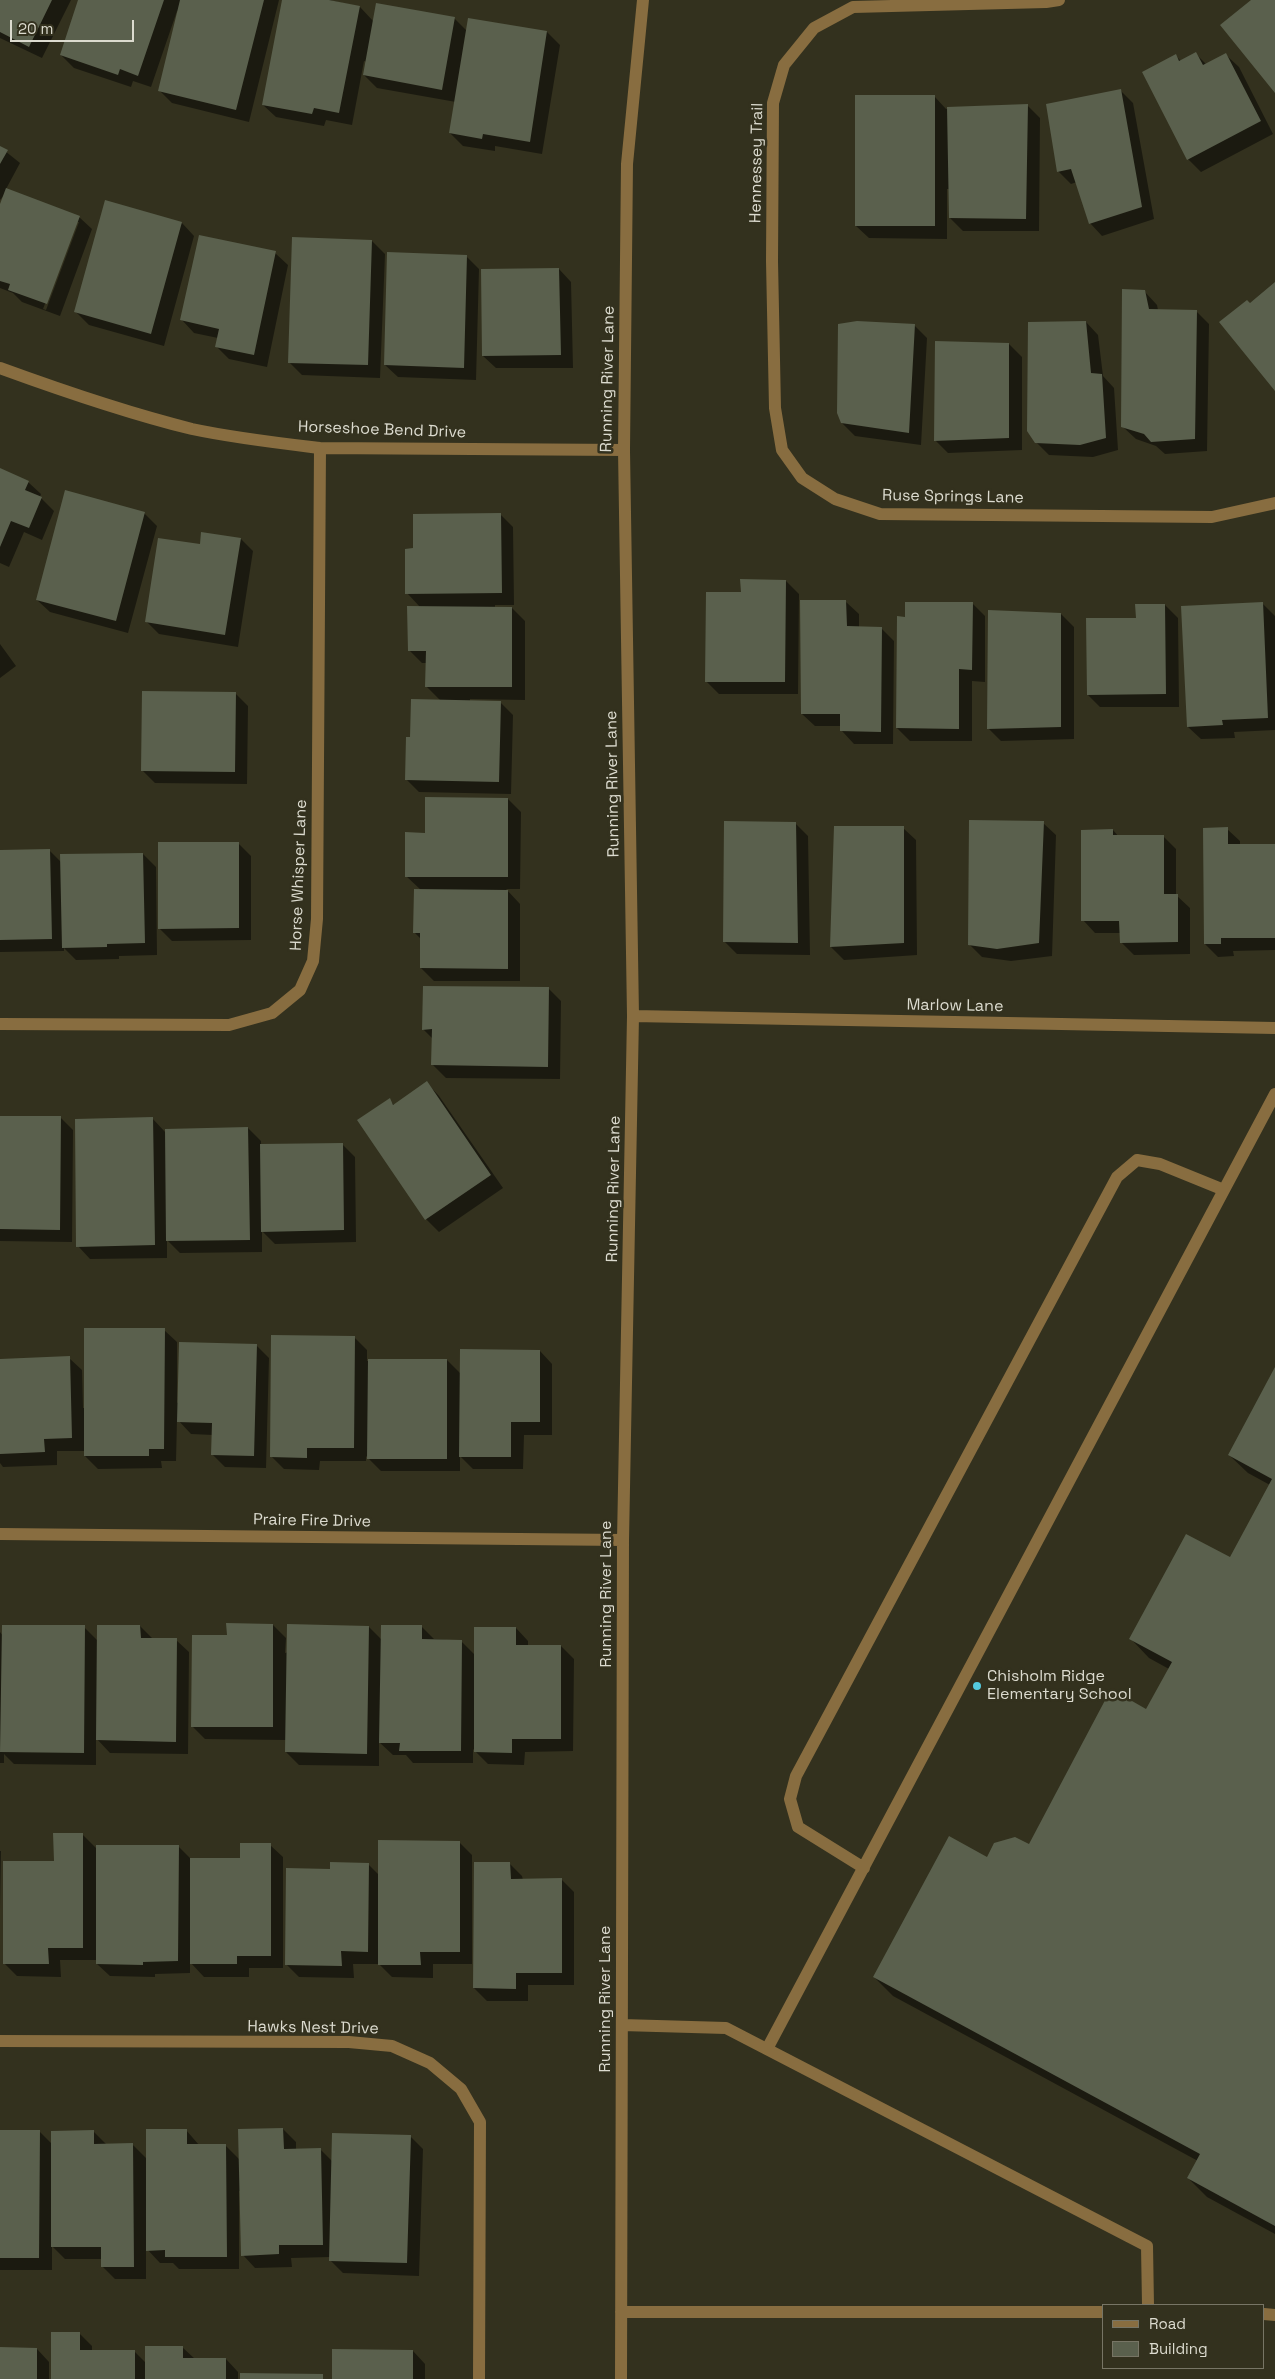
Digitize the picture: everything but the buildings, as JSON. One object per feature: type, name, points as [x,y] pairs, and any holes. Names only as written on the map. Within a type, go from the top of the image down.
[{"type":"street","name":"Running River Lane","points":[[621,2379],[623,1540],[634,1016],[624,450],[627,164],[643,0]]},
{"type":"street","name":"Hennessey Trail","points":[[772,261],[773,103],[784,65],[814,28],[853,7],[1046,2],[1059,0]]},
{"type":"street","name":"Ruse Springs Lane","points":[[772,261],[775,408],[782,450],[802,478],[835,499],[880,514],[1212,517],[1275,503]]},
{"type":"street","name":"Horseshoe Bend Drive","points":[[0,368],[81,398],[194,429],[320,448],[624,450]]},
{"type":"street","name":"Horse Whisper Lane","points":[[0,1024],[229,1025],[272,1013],[300,990],[313,961],[317,919],[320,448]]},
{"type":"street","name":"Marlow Lane","points":[[634,1016],[1275,1028]]},
{"type":"street","points":[[767,2049],[1275,1094]]},
{"type":"street","points":[[864,1868],[798,1827],[790,1799],[796,1776],[1117,1177],[1137,1160],[1160,1164],[1224,1190]]},
{"type":"street","name":"Praire Fire Drive","points":[[0,1534],[623,1540]]},
{"type":"street","points":[[622,2026],[726,2028],[1147,2246],[1148,2304]]},
{"type":"street","name":"Hawks Nest Drive","points":[[0,2041],[349,2042],[392,2046],[430,2063],[460,2089],[480,2122],[479,2379]]},
{"type":"street","points":[[621,2312],[1102,2312]]},
{"type":"place","name":"Chisholm Ridge Elementary School","points":[[977,1686]]}]
